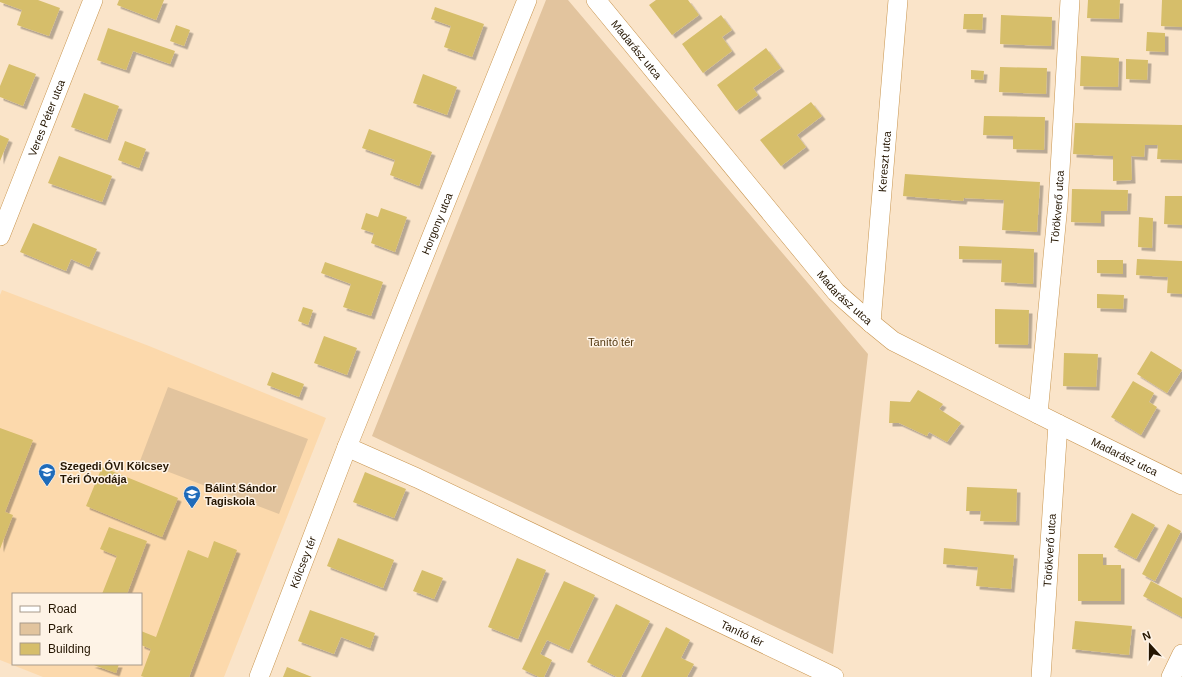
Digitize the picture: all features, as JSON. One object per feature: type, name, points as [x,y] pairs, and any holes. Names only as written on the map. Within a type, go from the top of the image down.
[{"type":"street","name":"Veres Péter utca","points":[[0,236],[93,0]]},
{"type":"street","name":"Horgony utca","points":[[347,447],[527,0]]},
{"type":"street","name":"Madarász utca","points":[[596,0],[836,292],[871,323],[893,341],[1182,485]]},
{"type":"street","name":"Kereszt utca","points":[[871,323],[898,0]]},
{"type":"street","name":"Törökverő utca","points":[[1038,414],[1058,204],[1070,0]]},
{"type":"street","name":"Törökverő utca","points":[[1041,677],[1058,424]]},
{"type":"street","name":"Kölcsey tér","points":[[259,677],[347,447]]},
{"type":"street","name":"Tanító tér","points":[[347,447],[424,482],[834,677]]},
{"type":"street","points":[[1171,677],[1182,654]]},
{"type":"shaded area","name":"Bálint Sándor Tagiskola","points":[[2,290],[149,346],[326,418],[224,677],[43,677],[13,665],[142,665],[142,593],[12,593],[12,665],[0,660],[0,295]]},
{"type":"green space","name":"Tanító tér","points":[[546,0],[568,0],[868,354],[833,654],[372,436]]},
{"type":"green space","points":[[168,387],[308,439],[279,514],[140,461]]},
{"type":"building","points":[[0,0],[38,0],[60,8],[49,36],[17,25],[22,10],[0,2]]},
{"type":"building","points":[[119,0],[164,0],[156,20],[117,5]]},
{"type":"building","points":[[656,0],[688,0],[699,15],[672,35],[649,5]]},
{"type":"building","points":[[1088,0],[1120,0],[1119,19],[1087,18]]},
{"type":"building","points":[[1162,0],[1182,0],[1182,27],[1161,26]]},
{"type":"building","points":[[435,7],[484,24],[472,57],[444,47],[451,26],[431,19]]},
{"type":"building","points":[[964,14],[983,14],[982,30],[963,29]]},
{"type":"building","points":[[721,15],[732,30],[722,37],[732,51],[703,73],[682,44]]},
{"type":"building","points":[[1001,15],[1052,17],[1051,46],[1000,44]]},
{"type":"building","points":[[176,25],[190,30],[184,46],[170,41]]},
{"type":"building","points":[[108,28],[175,51],[170,64],[133,51],[126,70],[97,60]]},
{"type":"building","points":[[1147,32],[1165,33],[1165,52],[1146,51]]},
{"type":"building","points":[[766,48],[781,68],[753,88],[758,95],[736,111],[717,85]]},
{"type":"building","points":[[1081,56],[1119,58],[1118,87],[1080,86]]},
{"type":"building","points":[[1126,59],[1148,60],[1147,80],[1126,79]]},
{"type":"building","points":[[9,64],[36,74],[23,106],[0,97],[0,86]]},
{"type":"building","points":[[1000,67],[1047,68],[1046,94],[999,92]]},
{"type":"building","points":[[971,70],[984,71],[983,80],[971,79]]},
{"type":"building","points":[[423,74],[457,87],[447,115],[413,103]]},
{"type":"building","points":[[84,93],[119,106],[107,140],[71,127]]},
{"type":"building","points":[[811,102],[822,116],[797,135],[806,147],[781,166],[760,140]]},
{"type":"building","points":[[984,116],[1045,117],[1044,150],[1013,149],[1013,136],[983,135]]},
{"type":"building","points":[[1075,123],[1182,125],[1182,160],[1157,159],[1158,145],[1145,145],[1144,157],[1131,156],[1132,180],[1113,181],[1113,156],[1073,154]]},
{"type":"building","points":[[369,129],[432,152],[419,186],[390,175],[395,160],[362,148]]},
{"type":"building","points":[[0,135],[9,139],[0,161]]},
{"type":"building","points":[[125,141],[146,149],[139,168],[118,160]]},
{"type":"building","points":[[59,156],[112,176],[102,202],[48,183]]},
{"type":"building","points":[[905,174],[1040,182],[1037,232],[1002,230],[1004,200],[964,198],[963,201],[903,196]]},
{"type":"building","points":[[1072,189],[1128,190],[1127,211],[1101,211],[1101,223],[1071,222]]},
{"type":"building","points":[[1165,196],[1182,196],[1182,225],[1164,224]]},
{"type":"building","points":[[381,208],[407,217],[395,252],[371,243],[374,233],[361,229],[366,213],[378,217]]},
{"type":"building","points":[[1139,217],[1153,218],[1152,248],[1138,247]]},
{"type":"building","points":[[33,223],[97,249],[89,267],[71,259],[66,271],[20,252]]},
{"type":"building","points":[[959,246],[1034,249],[1033,284],[1001,282],[1002,260],[959,259]]},
{"type":"building","points":[[1137,259],[1182,261],[1182,294],[1167,293],[1168,277],[1136,275]]},
{"type":"building","points":[[1097,260],[1123,260],[1123,274],[1097,273]]},
{"type":"building","points":[[325,262],[383,282],[371,316],[343,307],[351,284],[321,273]]},
{"type":"building","points":[[1097,294],[1124,295],[1123,309],[1097,308]]},
{"type":"building","points":[[303,307],[313,310],[308,325],[298,321]]},
{"type":"building","points":[[995,309],[1029,310],[1028,345],[995,344]]},
{"type":"building","points":[[324,336],[357,348],[347,375],[314,363]]},
{"type":"building","points":[[1151,351],[1182,370],[1167,393],[1137,374]]},
{"type":"building","points":[[1064,353],[1098,354],[1096,387],[1063,386]]},
{"type":"building","points":[[272,372],[304,384],[299,397],[267,385]]},
{"type":"building","points":[[1133,381],[1154,393],[1149,402],[1157,407],[1141,435],[1111,417]]},
{"type":"building","points":[[918,390],[943,404],[939,409],[961,423],[947,442],[929,432],[927,436],[899,423],[889,423],[890,401],[910,402]]},
{"type":"building","points":[[0,428],[33,440],[5,512],[13,515],[0,549]]},
{"type":"building","points":[[102,467],[178,498],[162,537],[86,506]]},
{"type":"building","points":[[365,472],[406,489],[394,518],[353,502]]},
{"type":"building","points":[[967,487],[1017,489],[1016,522],[980,521],[981,511],[966,511]]},
{"type":"building","points":[[1132,513],[1155,525],[1136,559],[1114,547]]},
{"type":"building","points":[[1168,524],[1181,531],[1155,581],[1142,574]]},
{"type":"building","points":[[109,527],[147,541],[127,593],[102,593],[117,556],[100,549]]},
{"type":"building","points":[[338,538],[394,560],[383,588],[327,566]]},
{"type":"building","points":[[214,541],[237,550],[189,677],[141,676],[151,649],[142,645],[142,631],[156,637],[188,550],[208,558]]},
{"type":"building","points":[[944,548],[1014,555],[1011,589],[976,586],[978,567],[943,564]]},
{"type":"building","points":[[1078,554],[1103,554],[1103,565],[1121,565],[1121,601],[1078,601]]},
{"type":"building","points":[[517,558],[546,570],[518,639],[488,627]]},
{"type":"building","points":[[422,570],[443,578],[434,599],[413,591]]},
{"type":"building","points":[[564,581],[595,595],[569,650],[547,640],[540,654],[552,660],[544,677],[539,677],[522,669]]},
{"type":"building","points":[[1151,581],[1182,598],[1182,617],[1143,596]]},
{"type":"building","points":[[616,604],[650,621],[621,677],[617,677],[587,662]]},
{"type":"building","points":[[310,610],[375,633],[370,648],[341,637],[334,654],[298,641]]},
{"type":"building","points":[[1075,621],[1132,626],[1129,655],[1072,649]]},
{"type":"building","points":[[666,627],[690,640],[681,658],[694,664],[687,677],[641,677]]},
{"type":"building","points":[[94,665],[119,665],[116,673]]},
{"type":"building","points":[[287,667],[312,677],[283,677]]},
{"type":"place","name":"Szegedi ÓVI Kölcsey Téri Óvodája","points":[[47,487]]},
{"type":"place","name":"Bálint Sándor Tagiskola","points":[[192,509]]}]
